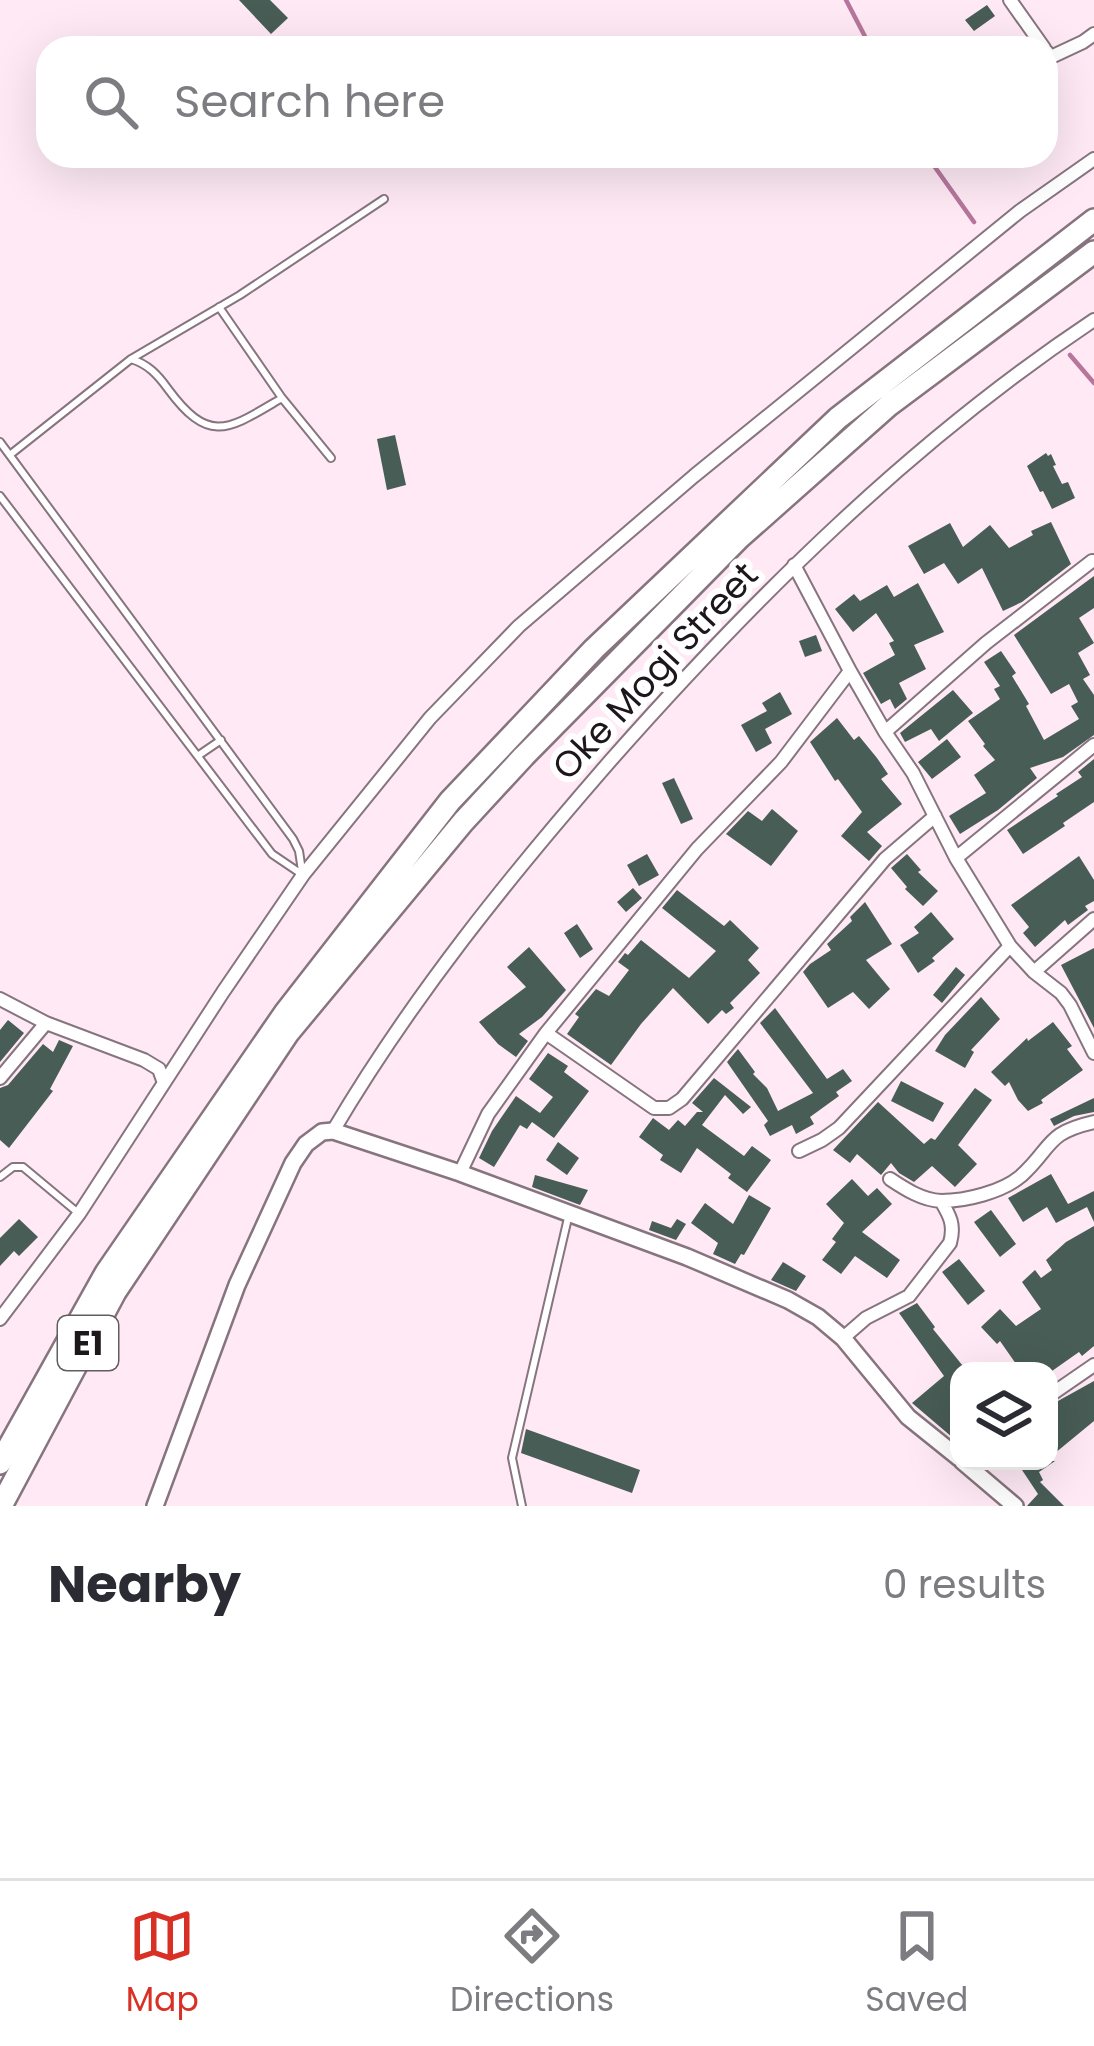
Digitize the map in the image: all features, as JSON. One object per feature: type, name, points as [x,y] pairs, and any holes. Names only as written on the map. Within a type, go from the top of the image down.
[{"type":"highway","points":[[182,1177],[285,1013],[450,800],[593,649],[838,418],[1094,220]]},
{"type":"highway","points":[[182,1177],[288,1033],[463,822],[524,756],[739,538],[856,434],[1094,252]]},
{"type":"highway","name":"E1","points":[[0,1463],[106,1273],[182,1177]]},
{"type":"highway","name":"E1","points":[[1,1506],[182,1177]]},
{"type":"street","points":[[1010,0],[1035,36]]},
{"type":"street","points":[[1058,54],[1094,34]]},
{"type":"street","points":[[0,1319],[80,1214],[303,875],[430,718],[519,626],[847,349],[1019,211],[1094,158]]},
{"type":"street","name":"Oke Mogi Street","points":[[333,1131],[376,1059],[454,950],[553,827],[695,667],[794,565],[913,458],[1051,348],[1094,320]]},
{"type":"street","points":[[885,732],[986,643],[1092,561]]},
{"type":"street","points":[[794,565],[1010,946],[1060,993],[1094,1053]]},
{"type":"street","points":[[460,1173],[488,1114],[546,1033],[697,849],[781,762],[850,670]]},
{"type":"street","points":[[956,858],[1094,745]]},
{"type":"street","points":[[546,1033],[654,1108],[669,1108],[682,1099],[885,860],[934,816]]},
{"type":"street","points":[[1034,972],[1094,920]]},
{"type":"street","points":[[799,1150],[839,1128],[1010,946]]},
{"type":"street","points":[[0,999],[46,1023],[144,1060],[159,1069],[164,1083]]},
{"type":"street","points":[[0,1078],[46,1023]]},
{"type":"street","points":[[890,1179],[941,1201],[988,1193],[1020,1177],[1061,1132],[1094,1122]]},
{"type":"street","points":[[155,1506],[237,1286],[292,1163],[306,1144],[322,1132],[333,1131],[688,1257],[788,1300],[843,1338],[908,1417],[950,1451]]},
{"type":"street","points":[[843,1338],[866,1318],[909,1296],[950,1243],[952,1218],[941,1201]]},
{"type":"street","points":[[1058,1390],[1094,1364]]},
{"type":"street","points":[[973,1470],[1015,1506]]},
{"type":"lane","points":[[10,455],[131,358],[255,286],[384,199]]},
{"type":"lane","points":[[219,307],[282,398],[331,458]]},
{"type":"lane","points":[[131,358],[160,378],[196,423],[213,428],[235,424],[282,398]]},
{"type":"lane","points":[[0,442],[293,839],[303,875]]},
{"type":"lane","points":[[0,496],[272,854],[303,875]]},
{"type":"lane","points":[[197,756],[220,740]]},
{"type":"lane","points":[[0,1178],[13,1167],[22,1167],[80,1214]]},
{"type":"lane","points":[[522,1506],[512,1458],[569,1215]]},
{"type":"building","points":[[239,0],[270,0],[288,18],[271,34]]},
{"type":"building","points":[[987,5],[995,16],[974,31],[965,20]]},
{"type":"building","points":[[395,435],[406,485],[387,490],[377,439]]},
{"type":"building","points":[[1051,454],[1062,484],[1068,482],[1075,498],[1052,509],[1027,466]]},
{"type":"building","points":[[1051,522],[1071,564],[1003,611],[982,568],[958,584],[944,563],[924,574],[908,546],[950,523],[963,547],[990,525],[1009,548]]},
{"type":"building","points":[[1094,576],[1094,608],[1079,618],[1094,643],[1078,653],[1090,675],[1083,679],[1094,695],[1094,735],[1063,757],[1030,768],[1037,778],[960,834],[949,816],[986,793],[974,775],[995,760],[968,721],[1000,699],[994,689],[1000,686],[984,662],[1001,651],[1016,673],[1012,676],[1044,740],[1079,719],[1071,706],[1078,702],[1069,684],[1051,694],[1014,635]]},
{"type":"building","points":[[918,583],[944,632],[914,645],[926,669],[899,683],[907,699],[895,709],[890,699],[881,704],[863,673],[895,655],[889,643],[894,641],[876,613],[853,632],[835,609],[854,594],[860,601],[887,585],[894,597]]},
{"type":"building","points":[[816,635],[822,651],[805,657],[799,641]]},
{"type":"building","points":[[953,690],[973,713],[939,741],[931,729],[905,742],[900,733]]},
{"type":"building","points":[[780,692],[792,714],[765,729],[772,743],[756,752],[741,725],[767,711],[762,703]]},
{"type":"building","points":[[837,718],[877,758],[888,774],[881,779],[902,804],[867,832],[882,846],[869,861],[841,836],[862,812],[810,742]]},
{"type":"building","points":[[947,739],[961,757],[932,779],[918,762]]},
{"type":"building","points":[[1094,759],[1094,802],[1023,854],[1007,830],[1082,777],[1078,772]]},
{"type":"building","points":[[674,778],[693,819],[681,824],[662,783]]},
{"type":"building","points":[[772,809],[798,831],[771,866],[726,834],[748,811],[762,821]]},
{"type":"building","points":[[647,854],[659,875],[639,886],[627,865]]},
{"type":"building","points":[[907,854],[938,891],[923,906],[891,868]]},
{"type":"building","points":[[1079,856],[1094,880],[1094,901],[1035,947],[1023,933],[1029,927],[1011,905]]},
{"type":"building","points":[[633,888],[642,898],[626,912],[617,902]]},
{"type":"building","points":[[677,890],[724,926],[730,920],[759,948],[748,960],[760,973],[730,1003],[734,1008],[726,1014],[722,1010],[708,1024],[673,988],[611,1065],[567,1034],[579,1017],[575,1014],[596,989],[609,996],[629,970],[618,962],[625,953],[641,940],[689,978],[716,951],[662,908]]},
{"type":"building","points":[[865,902],[892,944],[866,960],[890,989],[869,1009],[853,992],[828,1008],[803,972],[831,950],[827,944]]},
{"type":"building","points":[[931,912],[954,939],[918,973],[900,945],[919,933],[914,927]]},
{"type":"building","points":[[577,924],[593,949],[580,958],[564,933]]},
{"type":"building","points":[[529,947],[566,990],[519,1034],[528,1041],[516,1057],[479,1022],[526,987],[507,967]]},
{"type":"building","points":[[1094,948],[1094,1028],[1061,965]]},
{"type":"building","points":[[956,967],[965,975],[942,1003],[933,995]]},
{"type":"building","points":[[981,997],[1000,1019],[971,1050],[965,1068],[935,1051]]},
{"type":"building","points":[[775,1008],[827,1079],[843,1069],[852,1081],[810,1117],[814,1124],[796,1134],[792,1125],[770,1136],[764,1125],[768,1121],[727,1062],[738,1049],[778,1111],[813,1093],[760,1023]]},
{"type":"building","points":[[8,1020],[24,1033],[0,1062],[0,1030]]},
{"type":"building","points":[[1053,1022],[1083,1070],[1028,1111],[1009,1082],[1005,1086],[991,1072],[1027,1038]]},
{"type":"building","points":[[59,1040],[73,1046],[53,1091],[9,1148],[0,1140],[0,1088],[8,1085],[43,1044],[53,1052]]},
{"type":"building","points":[[548,1053],[568,1066],[564,1072],[589,1091],[554,1138],[532,1122],[527,1129],[520,1125],[494,1167],[479,1158],[516,1096],[540,1113],[553,1097],[529,1079]]},
{"type":"building","points":[[714,1078],[751,1107],[743,1114],[725,1095],[702,1125],[744,1156],[752,1146],[771,1160],[747,1192],[697,1148],[681,1173],[660,1160],[663,1155],[639,1137],[653,1118],[669,1130],[678,1120],[685,1126],[697,1112],[703,1112],[692,1103]]},
{"type":"building","points":[[901,1081],[944,1103],[933,1122],[891,1101]]},
{"type":"building","points":[[975,1088],[992,1100],[958,1145],[977,1164],[955,1187],[932,1166],[914,1182],[891,1163],[881,1175],[857,1154],[850,1163],[833,1150],[878,1102],[924,1144],[935,1140]]},
{"type":"building","points":[[1094,1098],[1094,1112],[1054,1126],[1050,1119]]},
{"type":"building","points":[[558,1142],[579,1158],[567,1175],[546,1160]]},
{"type":"building","points":[[1051,1174],[1068,1204],[1094,1191],[1094,1222],[1087,1207],[1056,1223],[1047,1207],[1023,1222],[1008,1198]]},
{"type":"building","points":[[535,1175],[588,1190],[580,1205],[532,1187]]},
{"type":"building","points":[[852,1179],[868,1196],[877,1188],[892,1204],[862,1232],[900,1260],[887,1278],[855,1256],[841,1274],[822,1260],[844,1223],[826,1204]]},
{"type":"building","points":[[749,1195],[771,1208],[735,1264],[713,1254],[718,1243],[691,1223],[705,1203],[733,1224]]},
{"type":"building","points":[[991,1210],[1016,1244],[1000,1257],[974,1222]]},
{"type":"building","points":[[19,1219],[38,1237],[0,1266],[0,1238]]},
{"type":"building","points":[[677,1219],[686,1224],[676,1240],[649,1230],[652,1221],[671,1228]]},
{"type":"building","points":[[1094,1226],[1094,1346],[1058,1367],[1058,1362],[1015,1362],[1000,1341],[997,1344],[981,1327],[1000,1309],[1016,1326],[1041,1309],[1022,1282],[1035,1270],[1041,1278],[1052,1270],[1046,1260]]},
{"type":"building","points":[[959,1259],[985,1291],[968,1305],[942,1272]]},
{"type":"building","points":[[783,1262],[806,1276],[796,1291],[771,1280]]},
{"type":"building","points":[[917,1303],[960,1362],[950,1362],[950,1435],[912,1403],[944,1376],[899,1313]]},
{"type":"building","points":[[1094,1381],[1094,1421],[1058,1451],[1058,1401]]},
{"type":"building","points":[[526,1429],[640,1470],[632,1493],[521,1453]]},
{"type":"building","points":[[1022,1470],[1042,1470],[1040,1482],[1064,1506],[1027,1506],[1038,1494]]},
{"type":"waterway","points":[[846,0],[865,36]]},
{"type":"waterway","points":[[936,168],[974,222]]},
{"type":"waterway","points":[[1070,355],[1094,383]]}]
